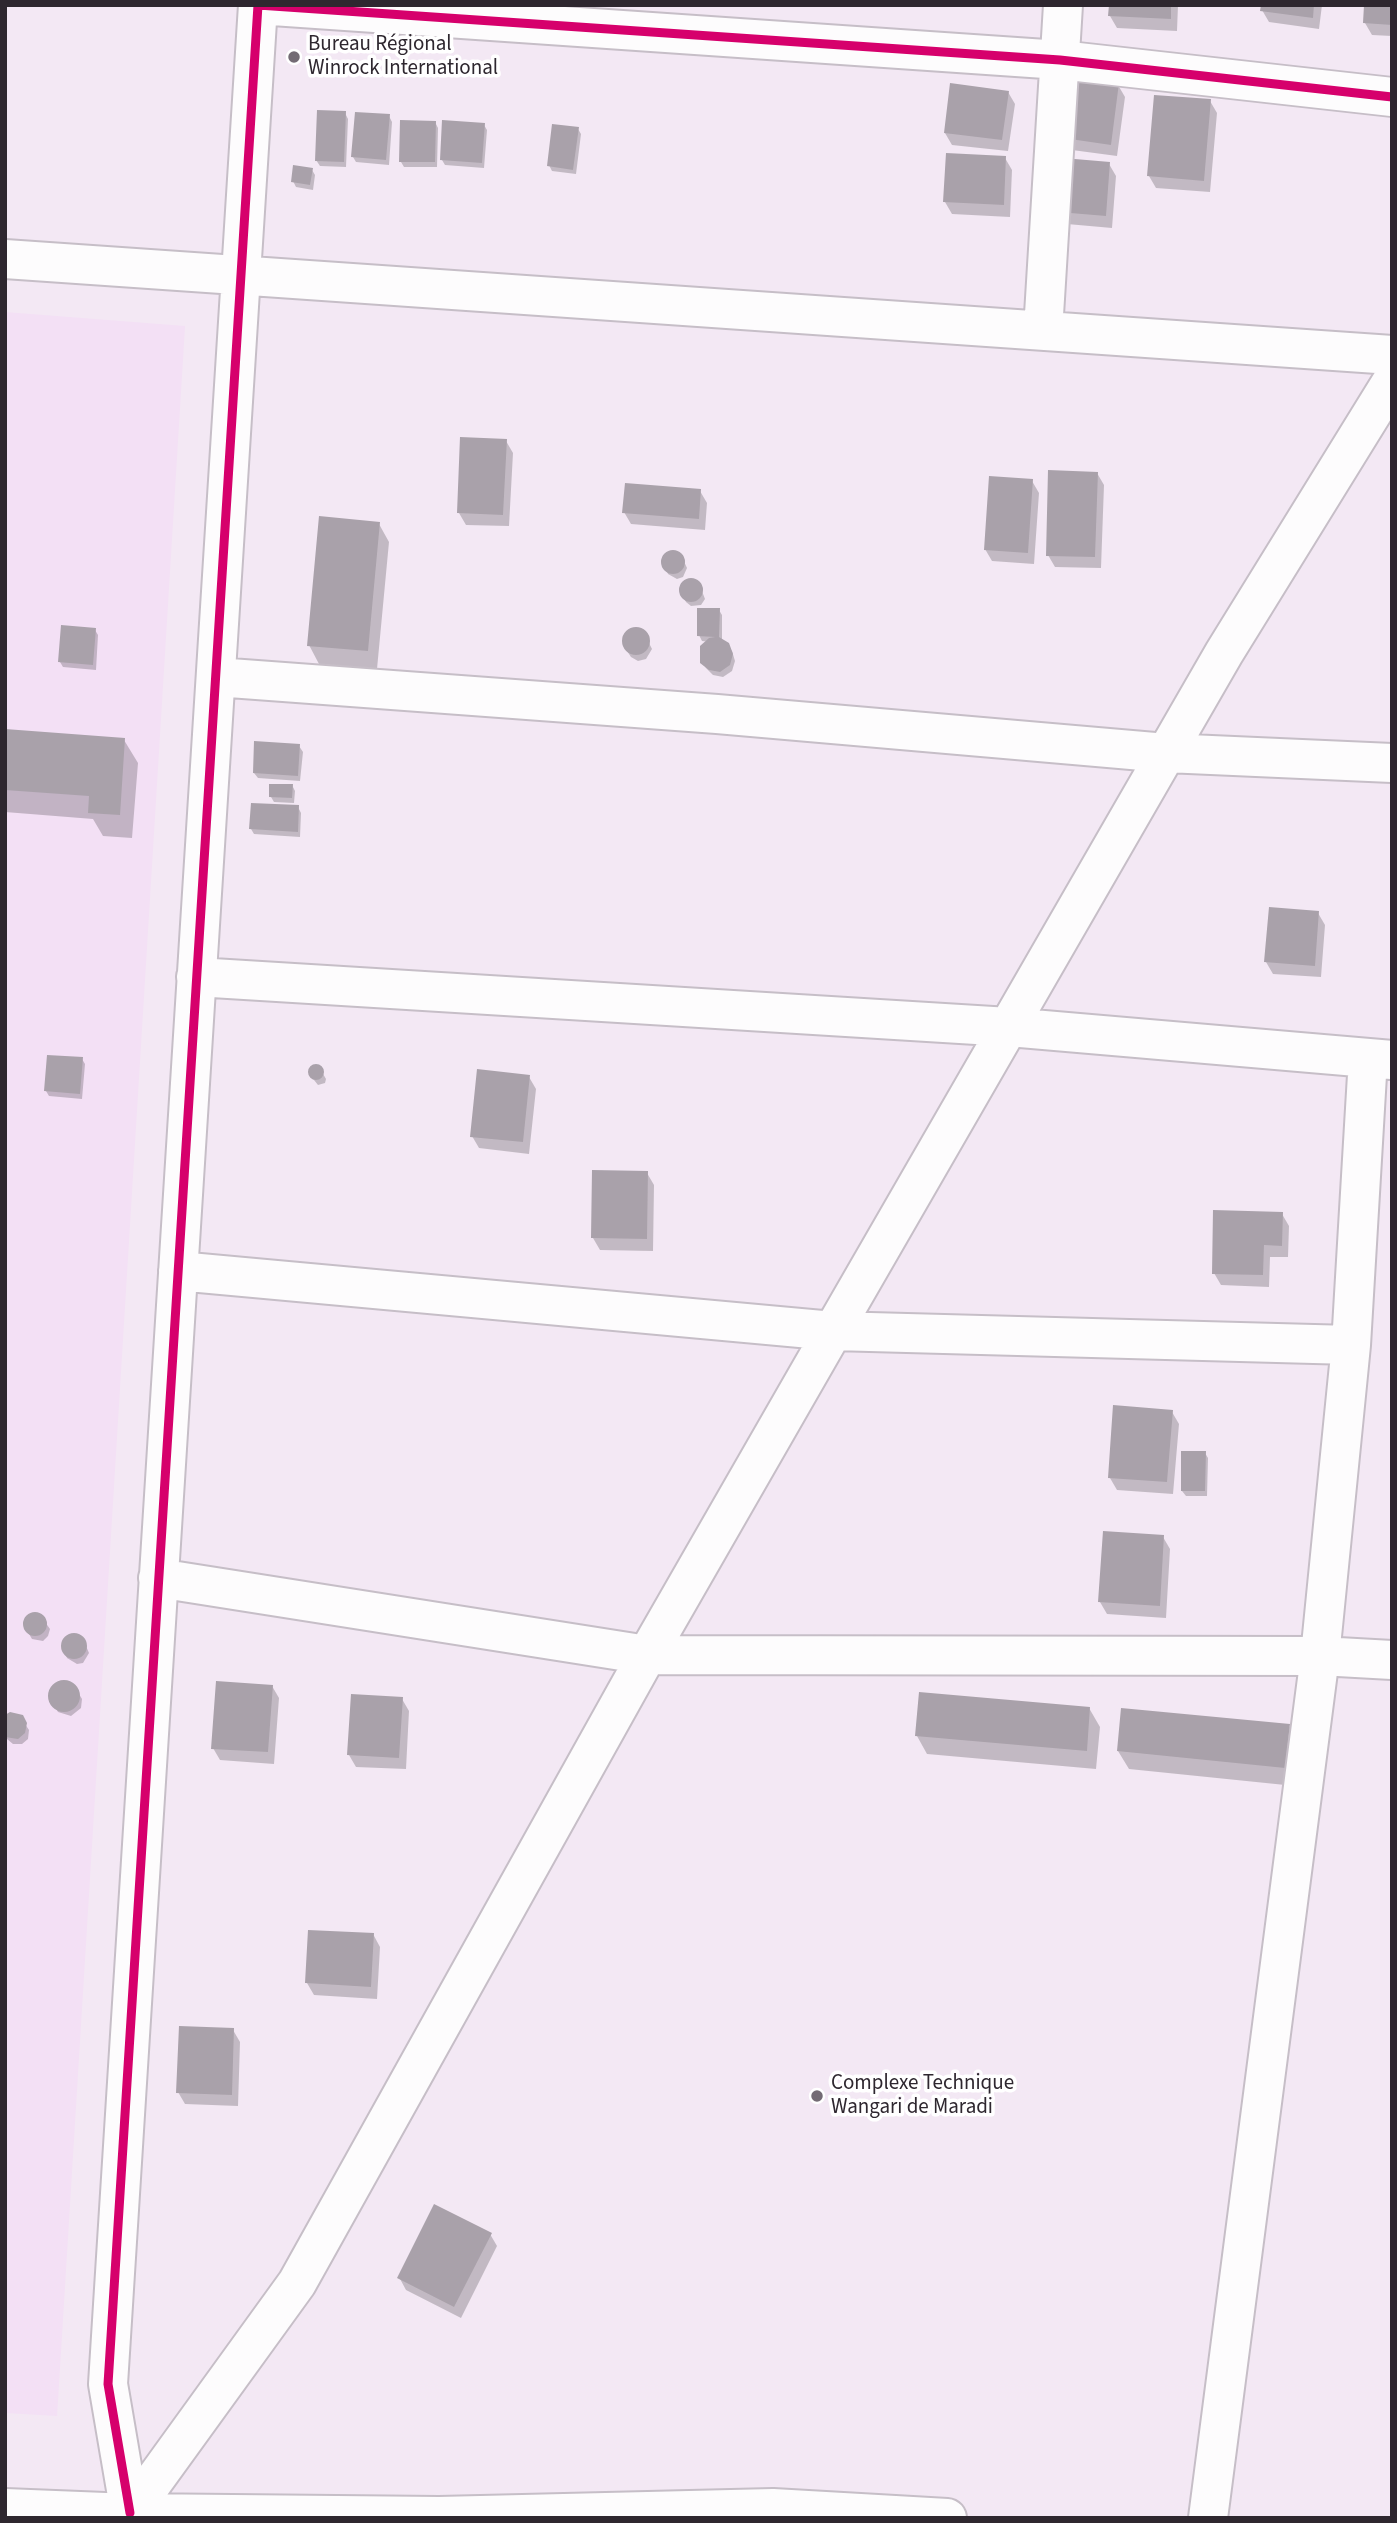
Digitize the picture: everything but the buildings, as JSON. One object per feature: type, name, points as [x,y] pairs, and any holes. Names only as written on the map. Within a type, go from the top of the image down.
[{"type":"street","points":[[129,2516],[108,2384],[258,5],[1060,60],[1392,97]]},
{"type":"street","points":[[1043,331],[1063,5]]},
{"type":"street","points":[[5,259],[1392,355]]},
{"type":"street","points":[[129,2516],[297,2283],[647,1655],[833,1331],[1224,653],[1392,381]]},
{"type":"street","points":[[216,677],[717,714],[1166,753],[1392,764]]},
{"type":"street","points":[[197,978],[1009,1027],[1380,1059],[1320,1656],[1208,2518]]},
{"type":"street","points":[[178,1271],[833,1331],[1351,1345]]},
{"type":"street","points":[[158,1578],[647,1655],[1320,1656],[1392,1660]]},
{"type":"street","points":[[5,2508],[129,2516],[439,2517],[772,2513],[947,2518]]},
{"type":"shaded area","points":[[5,312],[185,326],[57,2416],[5,2413]]},
{"type":"cycle path","points":[[130,2513],[108,2384],[258,5],[1060,60],[1392,97]]},
{"type":"place","name":"Bureau Régional Winrock International","points":[[294,57]]},
{"type":"place","name":"Complexe Technique Wangari de Maradi","points":[[817,2096]]}]
